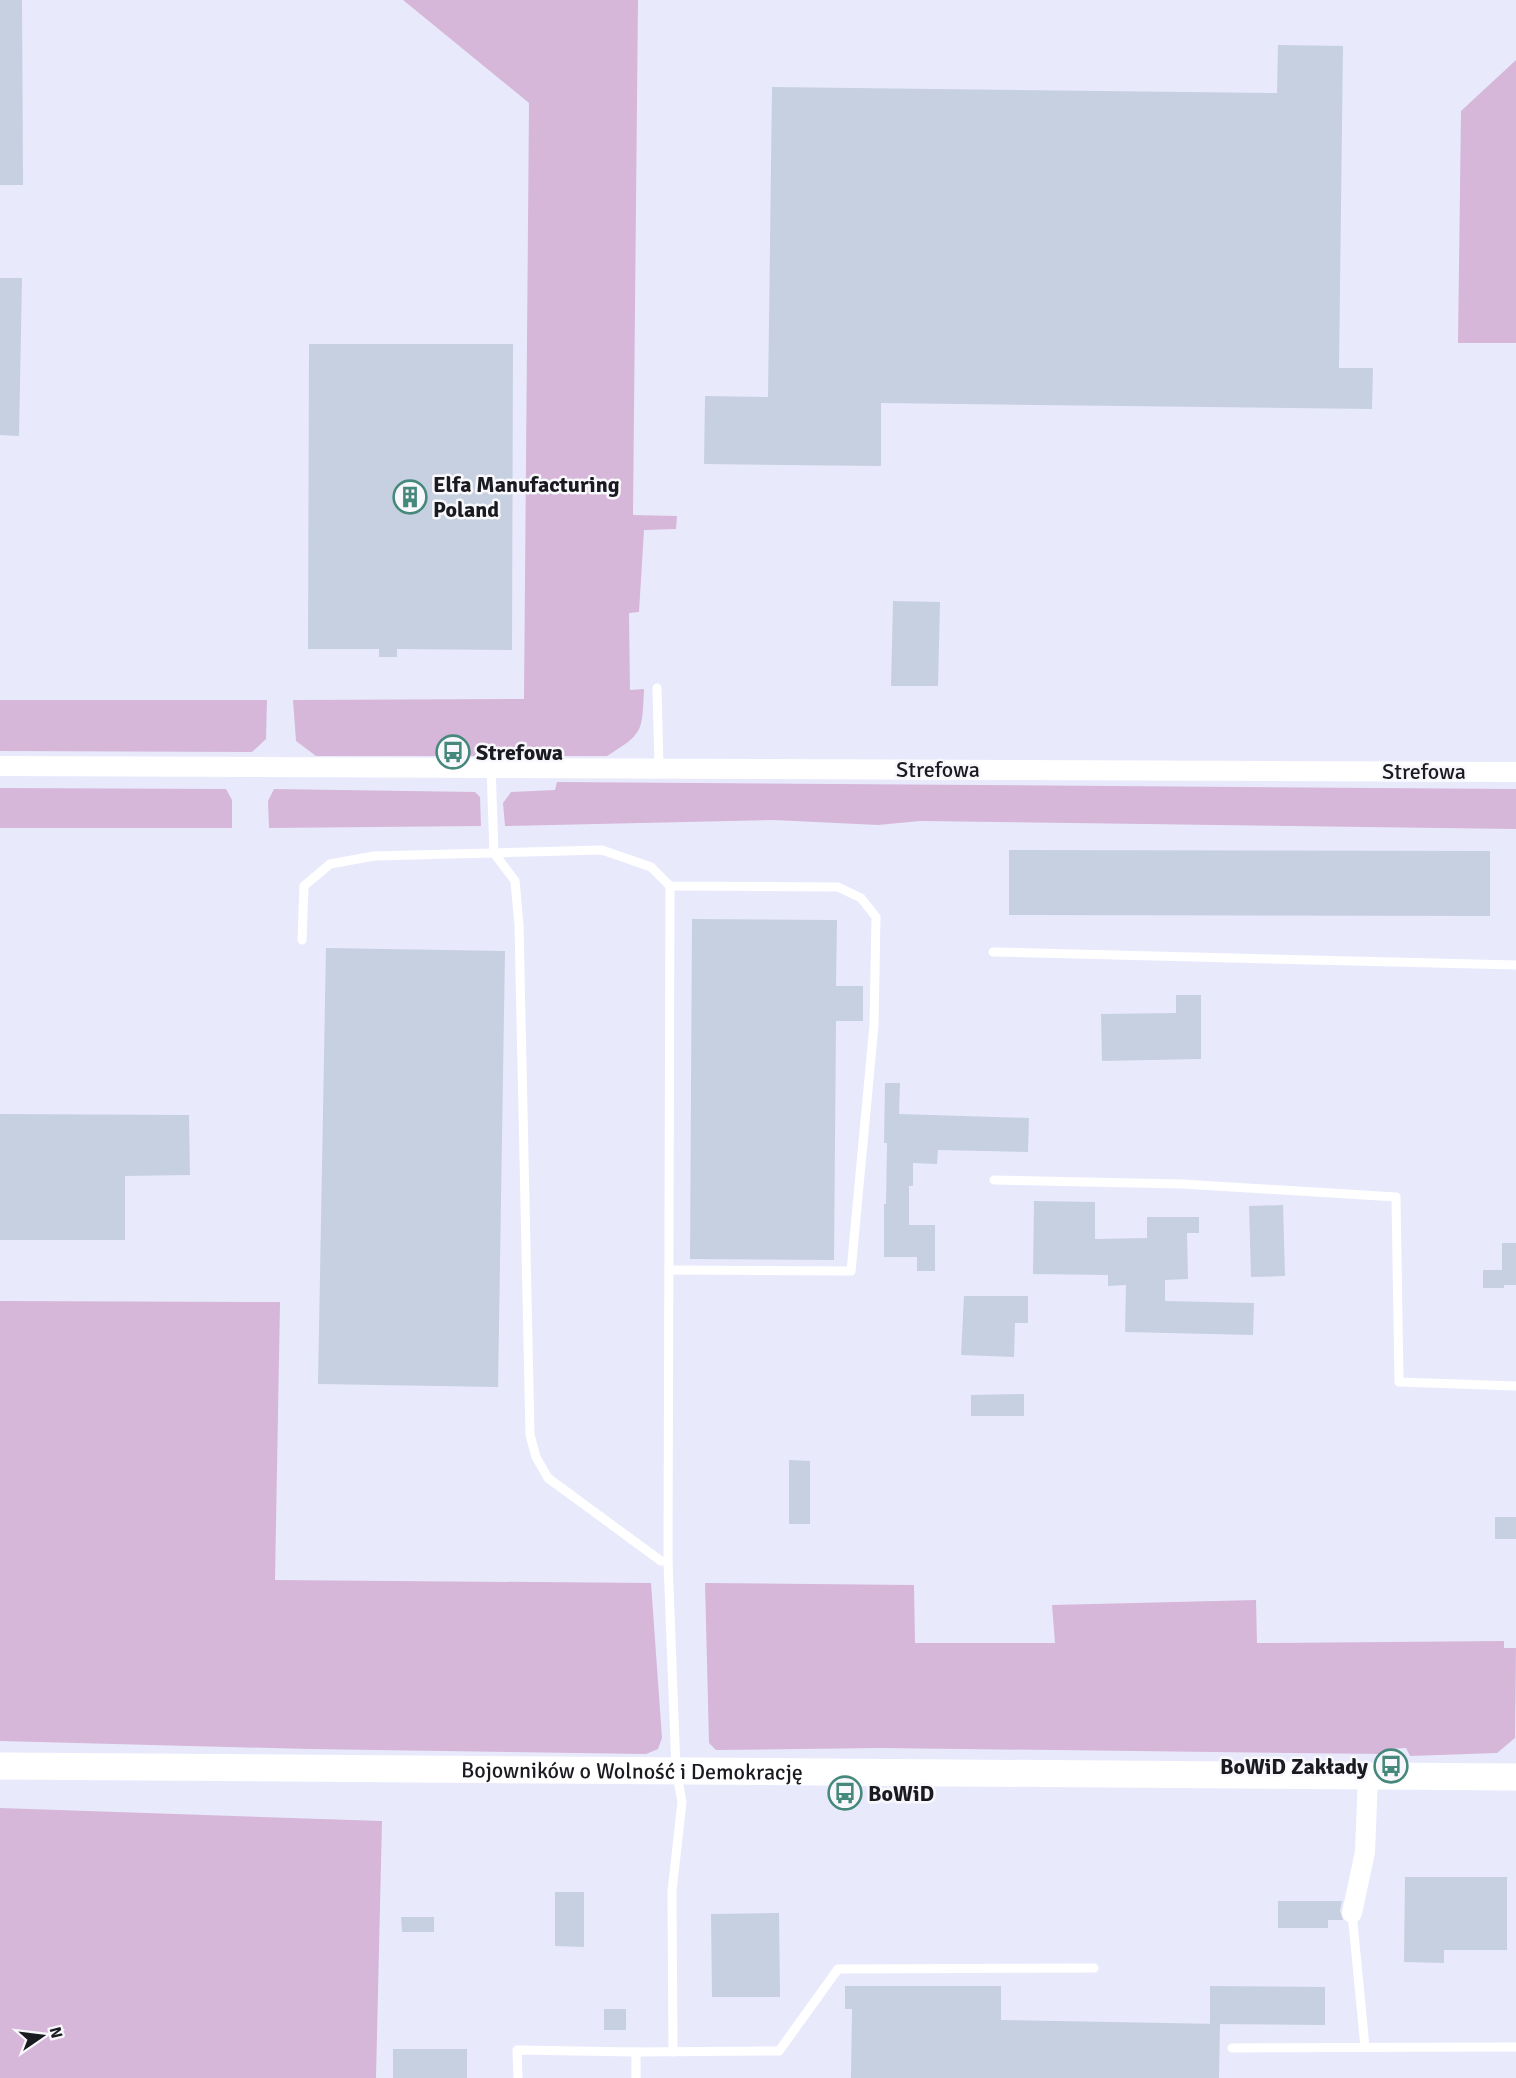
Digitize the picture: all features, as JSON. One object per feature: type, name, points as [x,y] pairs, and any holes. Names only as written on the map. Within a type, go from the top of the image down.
[{"type":"main road","name":"Bojowników o Wolność i Demokrację","points":[[0,1766],[1516,1777]]},
{"type":"street","name":"Strefowa","points":[[0,766],[1516,772]]},
{"type":"street","points":[[1353,1913],[1365,1852],[1368,1776]]},
{"type":"lane","points":[[657,688],[659,767]]},
{"type":"lane","points":[[491,767],[494,853],[514,881],[519,925],[530,1435],[536,1457],[548,1478],[661,1561],[668,1561]]},
{"type":"lane","points":[[302,940],[304,885],[330,864],[374,856],[602,850],[651,867],[670,886],[838,887],[861,898],[876,917],[874,1025],[850,1271],[669,1270]]},
{"type":"lane","points":[[670,886],[668,1561],[676,1770],[682,1802],[672,1891],[673,2052]]},
{"type":"lane","points":[[993,952],[1516,965]]},
{"type":"lane","points":[[994,1180],[1182,1184],[1396,1197],[1399,1382],[1516,1386]]},
{"type":"lane","points":[[1353,1913],[1365,2047]]},
{"type":"lane","points":[[518,2078],[517,2050],[779,2051],[838,1969],[1094,1968]]},
{"type":"lane","points":[[1232,2048],[1516,2047]]},
{"type":"lane","points":[[636,2052],[636,2078]]},
{"type":"shaded area","points":[[403,0],[638,0],[633,515],[677,516],[676,529],[644,530],[639,612],[629,613],[630,690],[644,689],[643,714],[639,730],[634,736],[607,756],[316,756],[296,741],[293,700],[524,699],[529,103]]},
{"type":"shaded area","points":[[1516,60],[1516,343],[1458,343],[1461,111]]},
{"type":"shaded area","points":[[0,700],[267,700],[266,739],[252,752],[0,751]]},
{"type":"shaded area","points":[[557,782],[1516,789],[1516,829],[920,821],[878,825],[773,820],[505,826],[503,803],[511,792],[555,790]]},
{"type":"shaded area","points":[[0,788],[226,789],[232,800],[232,828],[0,828]]},
{"type":"shaded area","points":[[274,789],[475,792],[480,797],[481,826],[269,828],[268,801]]},
{"type":"shaded area","points":[[0,1301],[280,1302],[275,1580],[651,1583],[662,1738],[658,1749],[646,1754],[0,1741]]},
{"type":"shaded area","points":[[705,1583],[914,1585],[915,1643],[1055,1643],[1052,1605],[1256,1600],[1257,1643],[1504,1641],[1504,1648],[1516,1648],[1515,1738],[1497,1753],[1410,1756],[1406,1748],[1388,1749],[1384,1754],[880,1748],[716,1750],[709,1743]]},
{"type":"shaded area","points":[[0,1808],[382,1821],[376,2078],[0,2078]]},
{"type":"building","points":[[0,0],[22,0],[23,185],[0,185]]},
{"type":"building","points":[[1278,45],[1343,46],[1339,368],[1373,368],[1372,409],[881,403],[881,466],[704,464],[705,396],[768,397],[772,87],[1277,93]]},
{"type":"building","points":[[0,278],[22,278],[19,436],[0,435]]},
{"type":"building","name":"Elfa Manufacturing Poland","points":[[309,344],[513,344],[512,650],[397,649],[397,657],[379,657],[379,649],[308,649]]},
{"type":"building","points":[[893,601],[940,602],[938,686],[891,686]]},
{"type":"building","points":[[1009,850],[1490,851],[1490,916],[1009,915]]},
{"type":"building","points":[[692,919],[837,920],[836,986],[863,986],[863,1021],[836,1021],[834,1260],[690,1259]]},
{"type":"building","points":[[326,948],[505,951],[498,1387],[318,1384]]},
{"type":"building","points":[[1176,995],[1201,995],[1201,1059],[1102,1061],[1101,1014],[1176,1013]]},
{"type":"building","points":[[885,1083],[900,1083],[899,1114],[1029,1118],[1028,1152],[938,1150],[937,1164],[913,1163],[913,1186],[909,1186],[909,1225],[935,1225],[935,1271],[917,1271],[917,1257],[884,1257],[887,1143],[884,1143]]},
{"type":"building","points":[[0,1114],[189,1115],[190,1175],[125,1176],[125,1240],[0,1240]]},
{"type":"building","points":[[1034,1201],[1095,1202],[1095,1239],[1147,1238],[1147,1217],[1199,1217],[1199,1233],[1187,1233],[1188,1279],[1165,1280],[1165,1301],[1254,1303],[1253,1335],[1125,1332],[1126,1285],[1108,1286],[1108,1275],[1033,1274]]},
{"type":"building","points":[[1283,1205],[1285,1276],[1251,1277],[1249,1206]]},
{"type":"building","points":[[1502,1243],[1516,1243],[1516,1285],[1504,1285],[1504,1288],[1483,1288],[1483,1270],[1502,1270]]},
{"type":"building","points":[[964,1296],[1028,1296],[1028,1323],[1015,1323],[1014,1357],[961,1355]]},
{"type":"building","points":[[1024,1394],[1024,1416],[971,1416],[971,1395]]},
{"type":"building","points":[[789,1460],[810,1461],[810,1524],[789,1524]]},
{"type":"building","points":[[1495,1517],[1516,1517],[1516,1539],[1495,1539]]},
{"type":"building","points":[[1405,1877],[1507,1877],[1507,1950],[1444,1950],[1444,1963],[1404,1962]]},
{"type":"building","points":[[555,1892],[584,1892],[584,1947],[555,1946]]},
{"type":"building","points":[[1278,1901],[1342,1901],[1340,1911],[1343,1920],[1328,1920],[1328,1928],[1278,1928]]},
{"type":"building","points":[[779,1913],[780,1997],[712,1997],[711,1914]]},
{"type":"building","points":[[401,1917],[434,1917],[434,1932],[402,1932]]},
{"type":"building","points":[[845,1986],[1001,1986],[1001,2020],[1220,2024],[1219,2078],[851,2078],[852,2009],[845,2009]]},
{"type":"building","points":[[1210,1986],[1325,1987],[1325,2025],[1210,2024]]},
{"type":"building","points":[[604,2009],[626,2009],[626,2030],[604,2030]]},
{"type":"building","points":[[393,2049],[467,2049],[467,2078],[393,2078]]},
{"type":"place","name":"Elfa Manufacturing Poland","points":[[410,497]]},
{"type":"place","name":"Strefowa","points":[[453,752]]},
{"type":"place","name":"BoWiD Zakłady","points":[[1391,1766]]},
{"type":"place","name":"BoWiD","points":[[845,1793]]}]
